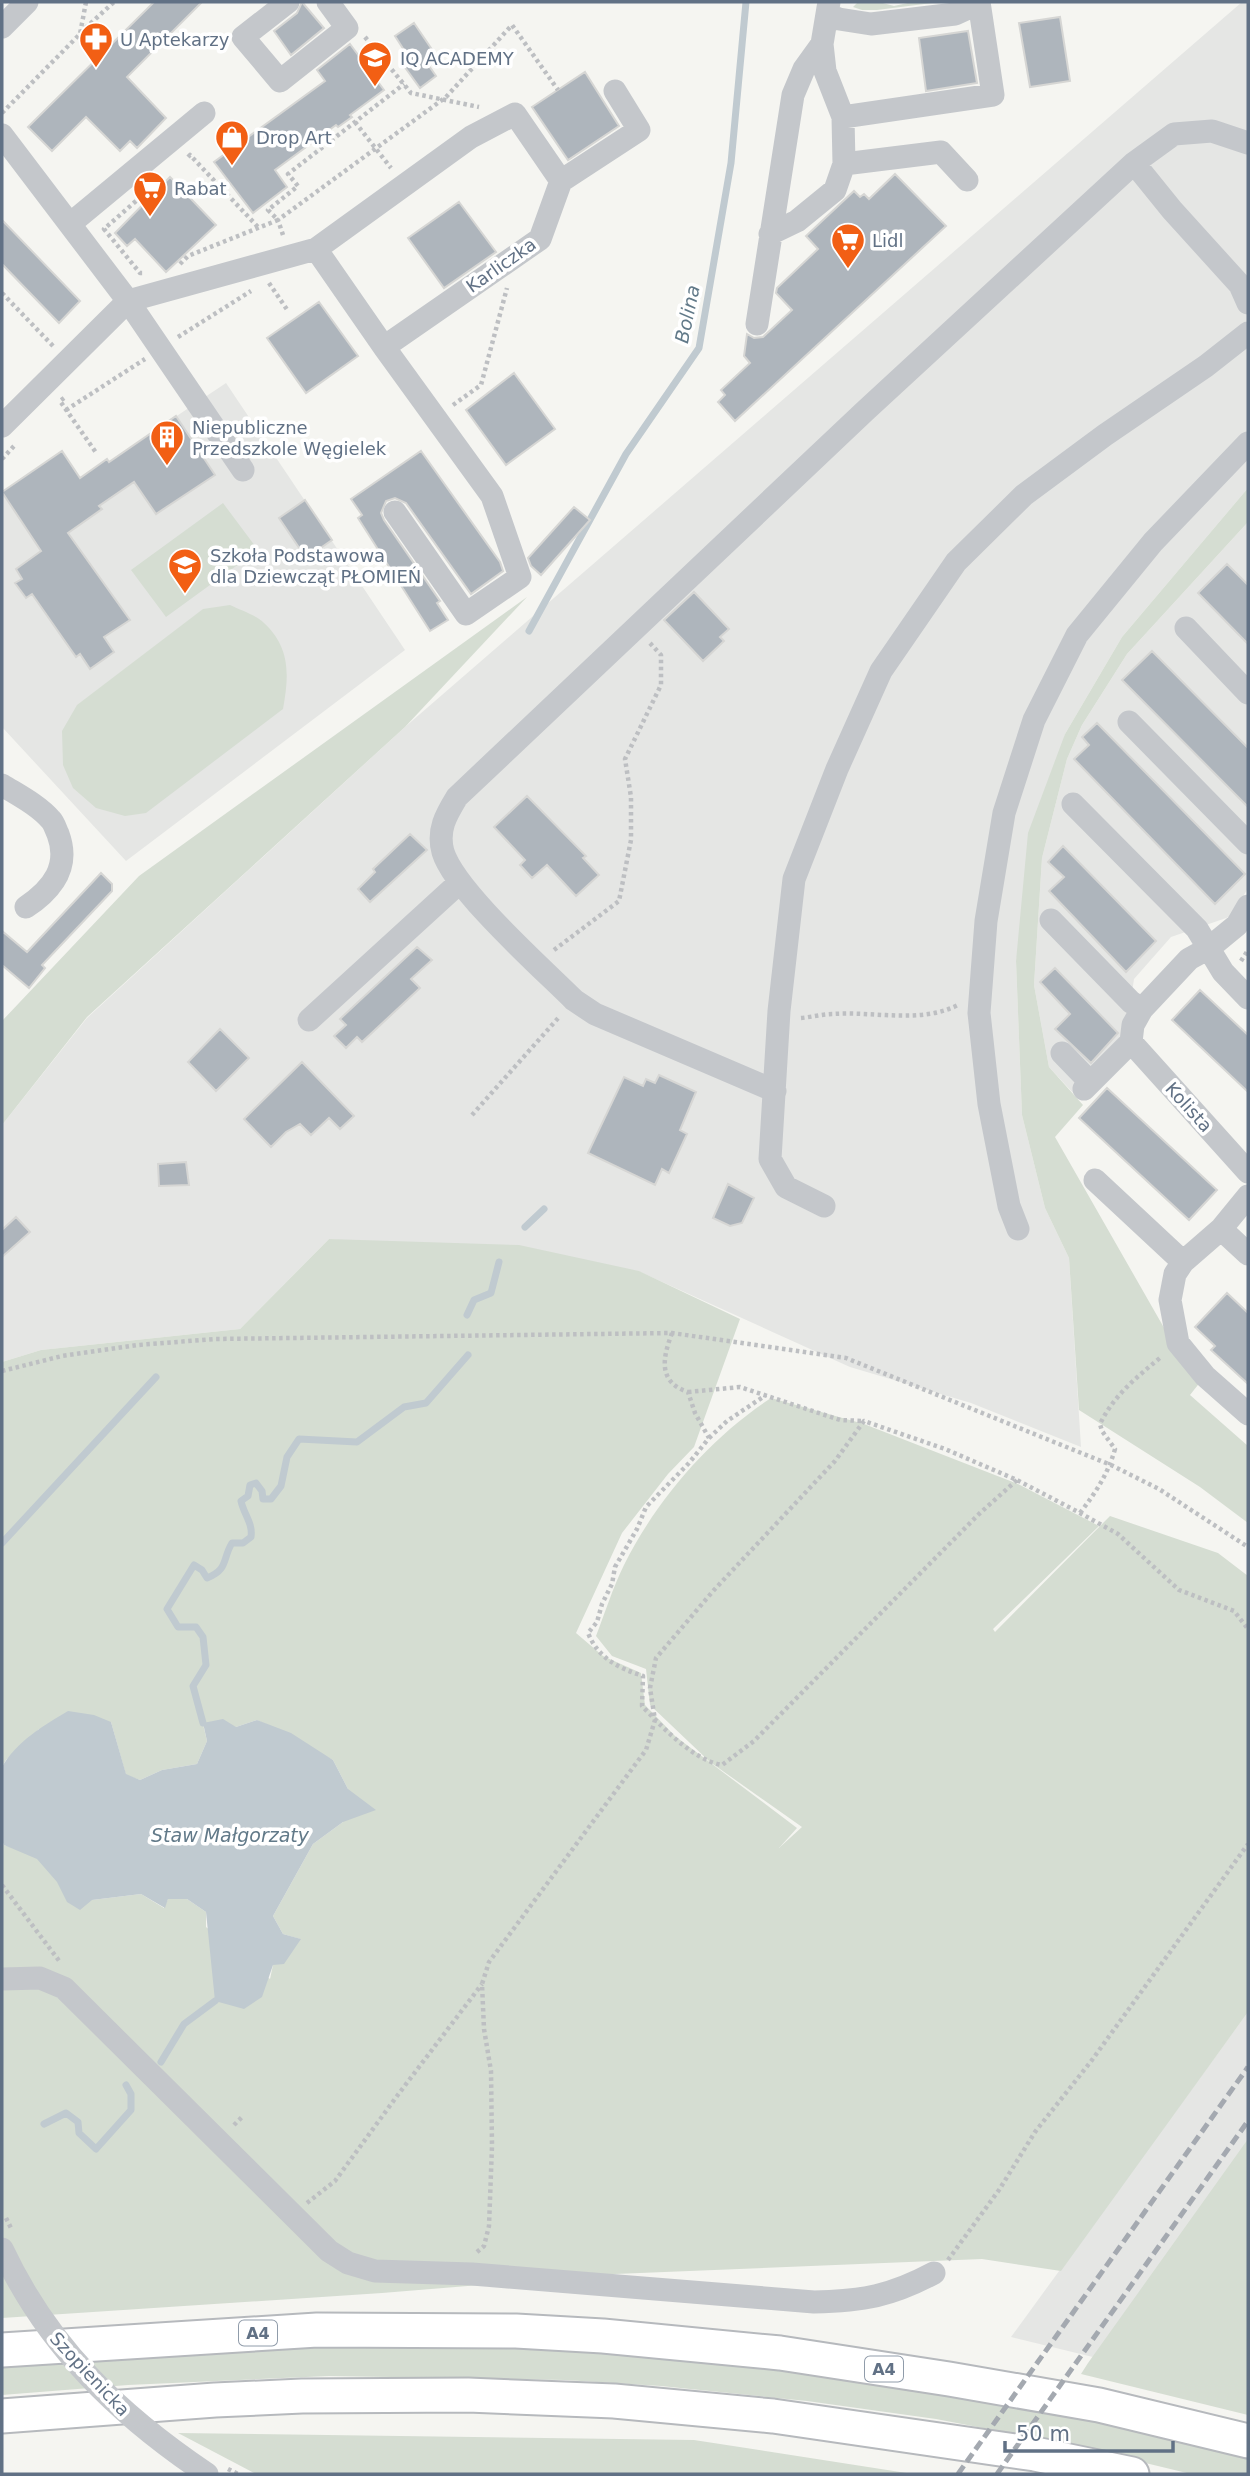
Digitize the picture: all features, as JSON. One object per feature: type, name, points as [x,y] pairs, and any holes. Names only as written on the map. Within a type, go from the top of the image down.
[{"type":"highway","name":"A4","points":[[2,2350],[317,2330],[516,2331],[603,2336],[780,2353],[935,2377],[1099,2404],[1248,2441]]},
{"type":"highway","points":[[2,2416],[302,2396],[468,2395],[614,2401],[787,2418],[1035,2455],[1132,2474]]},
{"type":"street","points":[[288,2],[243,37],[280,81],[347,28],[328,2]]},
{"type":"street","points":[[828,8],[839,19],[871,24],[956,14],[979,2],[993,95],[844,117]]},
{"type":"street","points":[[771,234],[797,221],[835,190],[844,164],[844,117],[825,71],[822,44],[828,8]]},
{"type":"street","points":[[757,324],[793,95],[804,69],[822,44]]},
{"type":"street","points":[[2,426],[128,302],[316,249],[471,137],[515,114],[561,181],[639,130],[615,91]]},
{"type":"street","points":[[69,224],[204,113]]},
{"type":"street","points":[[775,1091],[595,1014],[574,1000],[459,883],[443,851],[442,821],[457,797],[865,411],[1134,163],[1174,134],[1212,131],[1248,142]]},
{"type":"street","points":[[2,135],[128,302],[243,470]]},
{"type":"street","points":[[844,164],[941,152],[967,180]]},
{"type":"street","points":[[1134,163],[1172,210],[1246,290]]},
{"type":"street","name":"Karliczka","points":[[384,346],[540,239],[561,181]]},
{"type":"street","points":[[316,249],[492,496],[520,577],[466,614],[395,512]]},
{"type":"street","points":[[824,1206],[786,1188],[770,1159],[778,1021],[794,879],[836,769],[881,671],[956,562],[1024,495],[1105,435],[1206,366],[1248,333]]},
{"type":"street","points":[[1018,1229],[1009,1206],[989,1104],[979,1013],[985,921],[1004,813],[1040,708],[1077,635],[1153,542],[1248,443]]},
{"type":"street","points":[[1186,628],[1248,693]]},
{"type":"street","points":[[1129,722],[1248,843]]},
{"type":"street","points":[[2,785],[28,801],[52,821],[63,848],[63,861],[54,882],[37,900],[26,907]]},
{"type":"street","points":[[1073,804],[1197,929],[1223,972],[1248,998]]},
{"type":"street","points":[[309,1020],[459,883]]},
{"type":"street","points":[[1062,1053],[1087,1085],[1131,1042],[1133,1025],[1142,1009],[1189,959],[1209,948],[1237,925],[1248,905]]},
{"type":"street","points":[[1051,920],[1131,1002],[1142,1009]]},
{"type":"street","name":"Kolista","points":[[1131,1042],[1248,1172]]},
{"type":"street","points":[[1096,1180],[1183,1262]]},
{"type":"street","points":[[1248,1196],[1221,1229],[1183,1262],[1175,1274],[1170,1300],[1178,1343],[1205,1376],[1248,1414]]},
{"type":"street","points":[[1221,1229],[1248,1254]]},
{"type":"street","points":[[2,1979],[40,1978],[64,1988],[329,2251],[348,2263],[375,2271],[448,2273],[814,2302],[864,2299],[903,2290],[934,2273]]},
{"type":"street","name":"Szopienicka","points":[[7,2240],[22,2288],[49,2329],[96,2385],[146,2431],[213,2469]]},
{"type":"path","points":[[80,34],[86,2]]},
{"type":"path","points":[[3,112],[114,2]]},
{"type":"path","points":[[175,270],[188,256],[278,220],[443,99],[512,25],[558,90]]},
{"type":"path","points":[[361,33],[411,93],[515,114]]},
{"type":"path","points":[[291,256],[278,220],[268,211],[298,186],[289,174],[404,84]]},
{"type":"path","points":[[355,122],[405,185]]},
{"type":"path","points":[[180,163],[190,155],[258,227]]},
{"type":"path","points":[[142,196],[104,229],[139,272],[152,275]]},
{"type":"path","points":[[435,417],[481,385],[514,256]]},
{"type":"path","points":[[268,280],[288,311]]},
{"type":"path","points":[[2,293],[60,352],[69,342],[78,352]]},
{"type":"path","points":[[69,393],[60,401],[97,454]]},
{"type":"path","points":[[536,962],[619,901],[631,840],[631,797],[625,759],[661,685],[661,655],[637,628]]},
{"type":"path","points":[[778,1021],[833,1014],[910,1016],[951,1008],[981,993]]},
{"type":"path","points":[[472,1115],[574,1000]]},
{"type":"path","points":[[672,1333],[663,1358],[666,1372],[678,1389],[688,1392],[740,1387],[841,1420],[864,1421],[946,1449],[1017,1480],[1118,1534],[1179,1590],[1234,1611],[1248,1629]]},
{"type":"path","points":[[2,1371],[62,1356],[138,1345],[215,1339],[672,1333],[846,1359],[1111,1465],[1158,1489],[1248,1546]]},
{"type":"path","points":[[1080,1513],[1100,1486],[1111,1465],[1115,1449],[1100,1424],[1107,1409],[1127,1386],[1178,1343]]},
{"type":"path","points":[[688,1392],[695,1413],[709,1438]]},
{"type":"path","points":[[766,1395],[727,1421],[646,1507],[615,1567],[612,1584],[597,1622],[588,1633],[599,1654],[623,1670],[643,1676],[642,1706],[707,1763],[722,1765],[754,1741],[979,1514],[1017,1480]]},
{"type":"path","points":[[293,2214],[335,2181],[482,1984],[489,1962],[646,1750],[655,1720],[649,1688],[656,1658],[714,1590],[835,1461],[864,1421]]},
{"type":"path","points":[[934,2273],[964,2241],[1035,2132],[1092,2060],[1248,1844]]},
{"type":"path","points":[[2,1885],[63,1965]]},
{"type":"path","points":[[448,2273],[451,2264],[457,2259],[474,2254],[484,2246],[489,2226],[491,2071],[484,2029],[482,1984]]},
{"type":"path","points":[[6,2218],[7,2240]]},
{"type":"path","points":[[213,2469],[238,2474]]},
{"type":"shaded area","points":[[858,2],[879,2],[894,6],[912,2],[940,2],[862,10],[853,7]]},
{"type":"shaded area","points":[[1242,2],[1248,2],[1248,488],[1122,637],[1065,734],[1016,961],[1022,1115],[1045,1208],[1069,1258],[1081,1447],[971,1403],[850,1367],[638,1271],[329,1239],[240,1329],[41,1350],[2,1362],[2,1125],[87,1018],[405,727]]},
{"type":"shaded area","name":"Szkoła Podstawowa dla Dziewcząt PŁOMIEŃ","points":[[226,383],[405,650],[126,861],[2,727],[2,492],[62,451],[84,484],[120,460],[117,456]]},
{"type":"shaded area","points":[[1248,488],[1248,522],[1127,654],[1082,725],[1067,759],[1042,858],[1034,985],[1049,1067],[1083,1105],[1055,1137],[1175,1347],[1201,1381],[1190,1395],[1248,1446],[1248,1523],[1200,1487],[1079,1410],[1069,1258],[1045,1208],[1022,1115],[1016,961],[1028,833],[1065,734],[1122,637]]},
{"type":"shaded area","points":[[223,503],[258,550],[166,617],[131,570]]},
{"type":"shaded area","points":[[1248,522],[1248,888],[1232,916],[1171,937],[1134,979],[1125,1038],[1074,1094],[1049,1067],[1034,985],[1042,858],[1067,759],[1082,725],[1127,654]]},
{"type":"shaded area","points":[[527,597],[405,727],[87,1017],[2,1125],[2,1021],[139,876]]},
{"type":"shaded area","points":[[230,605],[261,620],[279,642],[287,674],[283,709],[146,813],[125,816],[96,808],[73,788],[63,765],[62,731],[77,705],[203,609]]},
{"type":"shaded area","points":[[329,1239],[519,1245],[639,1271],[740,1319],[694,1447],[668,1474],[622,1533],[576,1633],[603,1656],[641,1673],[645,1705],[675,1736],[797,1828],[779,1848],[802,1827],[710,1762],[650,1705],[646,1669],[612,1656],[596,1636],[624,1565],[652,1517],[706,1451],[771,1398],[864,1424],[1018,1484],[1099,1526],[993,1629],[995,1632],[1110,1516],[1218,1553],[1248,1576],[1248,2012],[1061,2271],[982,2259],[615,2274],[382,2293],[2,2318],[2,1841],[4,1845],[48,1858],[92,1900],[141,1894],[164,1908],[168,1899],[187,1899],[206,1912],[206,1927],[270,1979],[273,1965],[300,1939],[283,1934],[273,1916],[313,1844],[343,1822],[348,1789],[333,1760],[257,1720],[236,1727],[203,1724],[207,1741],[197,1764],[162,1770],[140,1780],[126,1775],[111,1722],[39,1729],[2,1767],[2,1362],[41,1350],[240,1329]]},
{"type":"shaded area","points":[[1248,2012],[1248,2148],[1097,2358],[1011,2337]]},
{"type":"shaded area","points":[[1248,2139],[1248,2415],[1081,2374],[1088,2363]]},
{"type":"shaded area","points":[[321,2342],[621,2350],[884,2380],[1086,2419],[1248,2458],[1248,2474],[1191,2474],[1071,2445],[936,2419],[807,2401],[661,2386],[565,2380],[329,2376],[128,2385],[2,2395],[2,2360]]},
{"type":"shaded area","points":[[178,2433],[694,2440],[913,2474],[256,2474]]},
{"type":"water","name":"Staw Małgorzaty","points":[[68,1711],[94,1715],[111,1722],[126,1774],[140,1780],[162,1770],[197,1764],[207,1741],[203,1723],[223,1719],[236,1727],[257,1720],[291,1733],[333,1760],[348,1789],[376,1810],[343,1822],[313,1844],[273,1916],[283,1934],[301,1939],[284,1964],[273,1965],[262,1997],[244,2009],[215,2001],[206,1912],[187,1899],[168,1899],[165,1908],[141,1894],[92,1900],[80,1910],[67,1902],[57,1882],[37,1859],[4,1845],[2,1767],[23,1742]]},
{"type":"building","points":[[154,2],[202,2],[127,77],[166,118],[137,148],[130,141],[120,151],[86,117],[52,151],[28,127]]},
{"type":"building","points":[[302,2],[324,28],[291,55],[274,31],[297,13]]},
{"type":"building","points":[[1060,17],[1070,81],[1030,87],[1019,23]]},
{"type":"building","points":[[414,23],[435,54],[425,60],[436,76],[420,88],[404,66],[411,61],[395,36]]},
{"type":"building","points":[[968,31],[977,83],[926,91],[919,38]]},
{"type":"building","points":[[350,44],[384,90],[350,115],[352,117],[338,127],[336,125],[275,170],[287,187],[253,213],[214,162],[325,81],[317,70]]},
{"type":"building","points":[[585,72],[619,126],[568,160],[532,107]]},
{"type":"building","name":"Lidl","points":[[895,174],[946,226],[735,421],[718,402],[725,395],[721,390],[750,363],[744,356],[747,334],[754,338],[763,337],[792,310],[776,293],[777,288],[818,249],[806,236],[854,191],[860,197],[864,194],[869,199]]},
{"type":"building","points":[[170,177],[216,225],[166,272],[135,239],[127,246],[115,233]]},
{"type":"building","points":[[459,202],[496,252],[444,288],[408,238]]},
{"type":"building","points":[[2,220],[80,301],[59,323],[2,264]]},
{"type":"building","points":[[319,302],[358,356],[306,393],[267,338]]},
{"type":"building","points":[[514,373],[555,429],[506,465],[466,410]]},
{"type":"building","points":[[176,416],[215,475],[156,514],[134,482],[99,506],[102,509],[68,533],[130,620],[104,637],[114,652],[90,669],[80,654],[76,657],[32,594],[26,598],[15,583],[22,579],[16,569],[41,551],[2,492],[62,451],[80,478],[107,459],[109,462]]},
{"type":"building","points":[[421,451],[500,562],[503,571],[471,594],[406,503],[395,498],[386,501],[381,513],[384,520],[440,601],[437,603],[448,620],[430,631],[358,518],[362,515],[351,499]]},
{"type":"building","points":[[305,500],[332,540],[306,558],[279,518]]},
{"type":"building","points":[[574,507],[590,520],[541,575],[531,566],[528,558]]},
{"type":"building","points":[[1227,564],[1248,585],[1248,644],[1198,593]]},
{"type":"building","points":[[694,592],[729,629],[720,637],[724,641],[703,661],[664,620]]},
{"type":"building","points":[[1152,651],[1248,748],[1248,807],[1122,680]]},
{"type":"building","points":[[1097,723],[1245,874],[1215,904],[1074,759],[1089,745],[1082,737]]},
{"type":"building","points":[[527,796],[586,856],[583,858],[599,875],[576,896],[547,865],[532,878],[520,865],[525,860],[494,827]]},
{"type":"building","points":[[410,834],[427,850],[370,902],[358,889],[375,872],[373,869]]},
{"type":"building","points":[[1063,846],[1156,941],[1126,972],[1049,891],[1064,877],[1048,862]]},
{"type":"building","points":[[101,873],[112,884],[112,891],[42,965],[45,968],[29,988],[2,965],[2,931],[27,952]]},
{"type":"building","points":[[417,947],[432,960],[411,979],[420,988],[362,1042],[357,1037],[346,1048],[334,1036],[346,1025],[340,1019]]},
{"type":"building","points":[[1055,968],[1118,1033],[1091,1063],[1055,1029],[1070,1014],[1040,982]]},
{"type":"building","points":[[1200,990],[1248,1035],[1248,1092],[1172,1020]]},
{"type":"building","points":[[220,1029],[249,1058],[216,1091],[188,1062]]},
{"type":"building","points":[[302,1062],[354,1116],[340,1129],[329,1118],[311,1135],[300,1124],[286,1132],[271,1147],[244,1119]]},
{"type":"building","points":[[659,1075],[696,1092],[680,1130],[687,1134],[669,1173],[662,1169],[655,1185],[588,1153],[624,1077],[643,1086],[646,1079],[655,1083]]},
{"type":"building","points":[[1107,1088],[1217,1190],[1189,1220],[1079,1118]]},
{"type":"building","points":[[186,1162],[189,1185],[159,1186],[158,1164]]},
{"type":"building","points":[[728,1184],[754,1198],[742,1223],[730,1226],[713,1218]]},
{"type":"building","points":[[16,1217],[30,1232],[2,1257],[2,1230]]},
{"type":"building","points":[[1227,1293],[1248,1313],[1248,1384],[1211,1350],[1215,1346],[1195,1327]]},
{"type":"waterway","name":"Bolina","points":[[529,631],[626,454],[699,348],[731,163],[746,2]]},
{"type":"waterway","name":"Bolina","points":[[525,1227],[544,1209]]},
{"type":"waterway","name":"Bolina","points":[[467,1315],[474,1300],[491,1293],[499,1262]]},
{"type":"waterway","name":"Bolina","points":[[203,1723],[193,1686],[206,1665],[203,1637],[196,1627],[178,1627],[167,1609],[194,1565],[202,1570],[207,1578],[214,1575],[222,1567],[232,1543],[243,1543],[251,1537],[251,1527],[241,1501],[248,1496],[250,1485],[256,1483],[262,1491],[263,1499],[271,1499],[281,1486],[287,1457],[299,1439],[357,1442],[404,1407],[426,1403],[468,1355]]},
{"type":"waterway","points":[[2,1543],[156,1377]]},
{"type":"waterway","name":"Bolina","points":[[161,2062],[184,2024],[215,2001]]},
{"type":"waterway","name":"Bolina","points":[[44,2124],[66,2113],[78,2122],[79,2133],[96,2149],[131,2110],[131,2094],[126,2085]]},
{"type":"railway","points":[[958,2474],[1248,2067]]},
{"type":"railway","points":[[997,2474],[1248,2121]]},
{"type":"place","name":"U Aptekarzy","points":[[96,69]]},
{"type":"place","name":"IQ ACADEMY","points":[[375,88]]},
{"type":"place","name":"Drop Art","points":[[232,167]]},
{"type":"place","name":"Rabat","points":[[150,218]]},
{"type":"place","name":"Lidl","points":[[848,270]]},
{"type":"place","name":"Niepubliczne Przedszkole Węgielek","points":[[167,467]]},
{"type":"place","name":"Szkoła Podstawowa dla Dziewcząt PŁOMIEŃ","points":[[185,595]]}]
